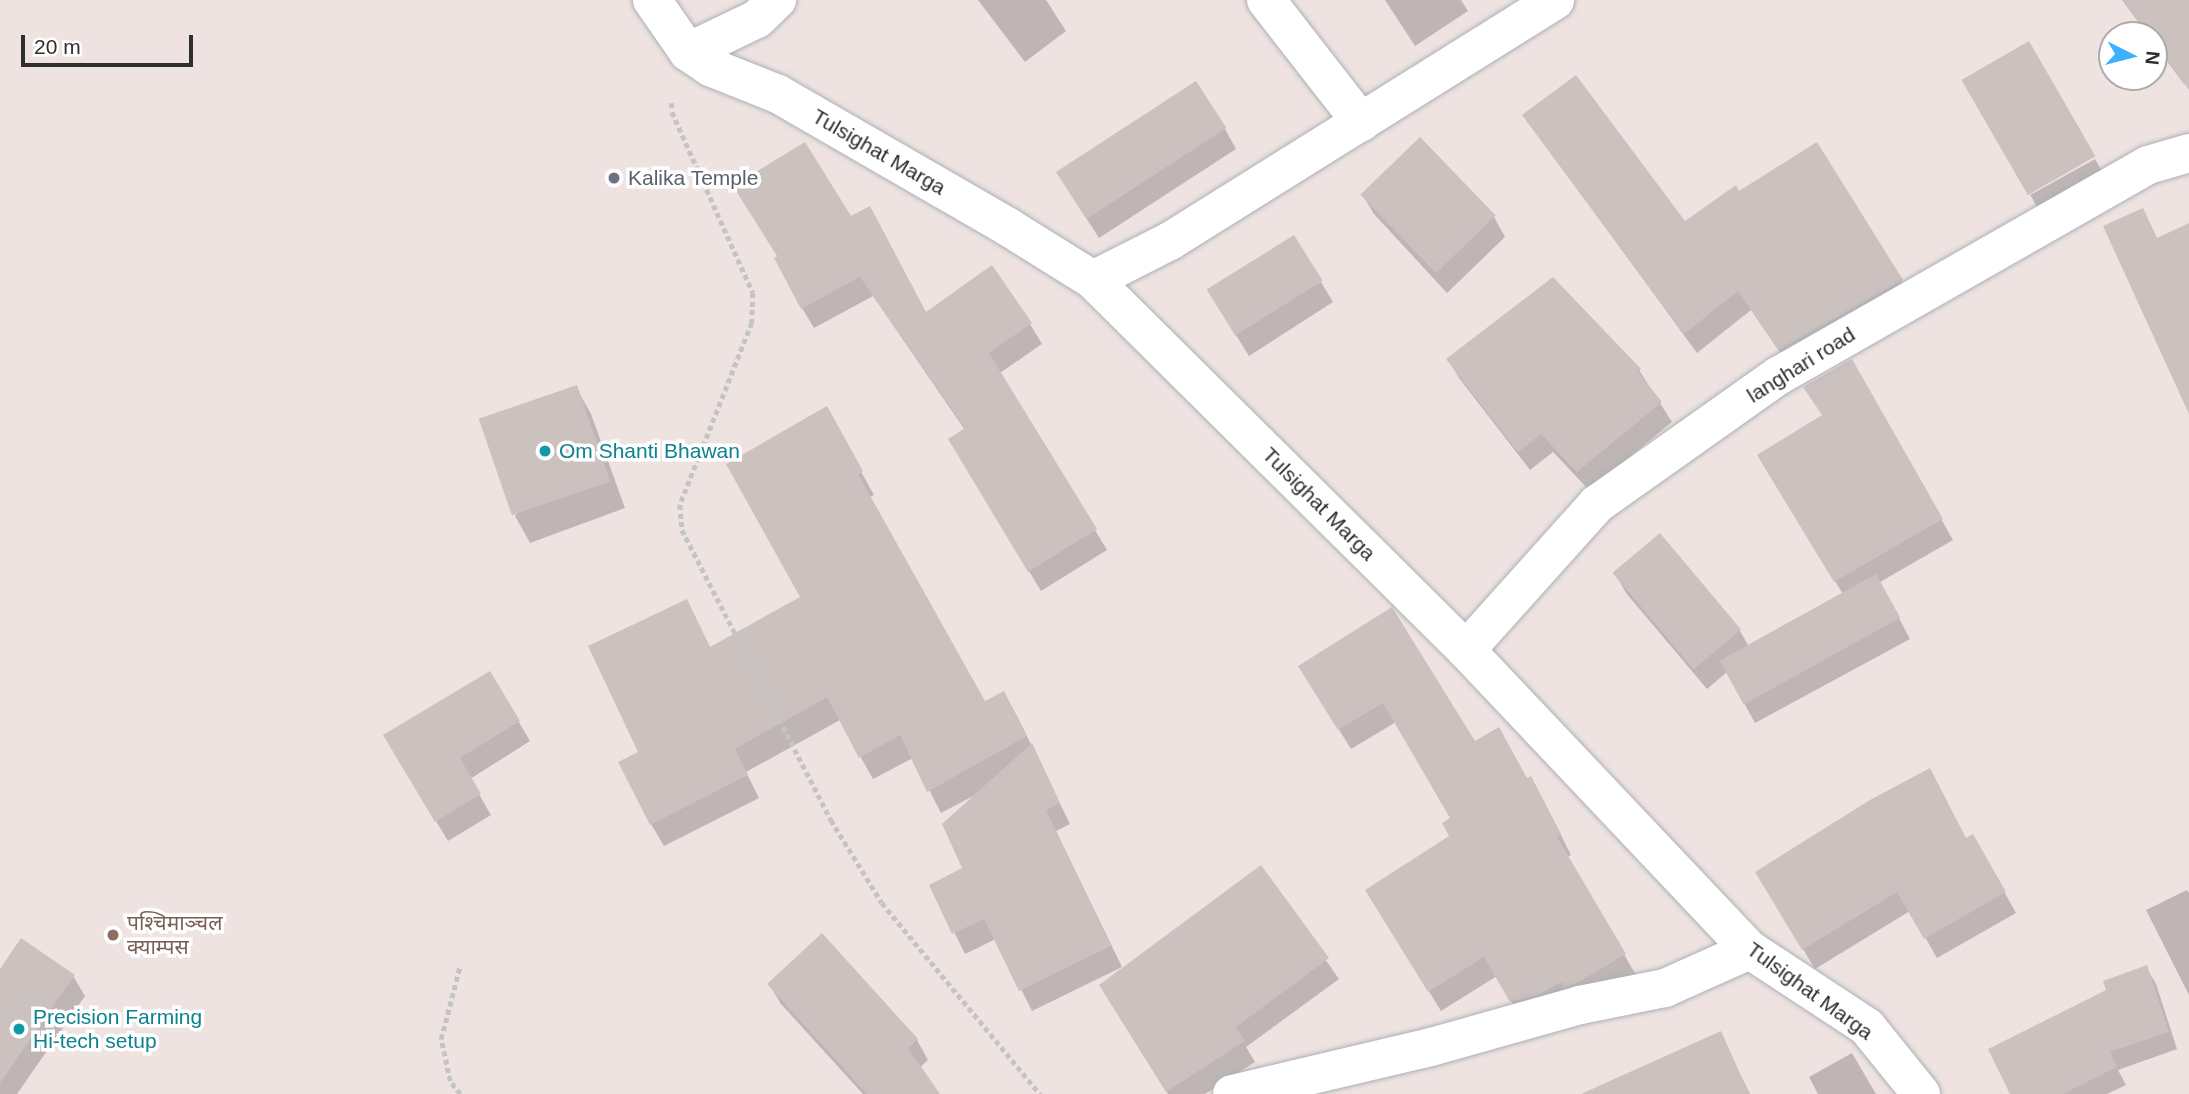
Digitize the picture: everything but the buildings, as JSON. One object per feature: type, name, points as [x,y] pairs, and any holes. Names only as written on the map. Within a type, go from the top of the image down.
[{"type":"street","name":"Tulsighat Marga","points":[[652,0],[688,52],[710,67],[778,94],[1008,227],[1093,280],[1466,650],[1750,950],[1867,1027],[1922,1094]]},
{"type":"street","points":[[688,52],[757,19],[777,0]]},
{"type":"street","points":[[1266,0],[1361,122]]},
{"type":"street","points":[[1093,280],[1170,241],[1555,0]]},
{"type":"street","name":"langhari road","points":[[1466,650],[1597,503],[1778,376],[2148,165],[2189,153]]},
{"type":"street","points":[[1232,1094],[1431,1047],[1580,1006],[1665,988],[1750,950]]},
{"type":"path","points":[[688,52],[672,85],[672,112],[753,293],[752,323],[680,505],[682,530],[831,820],[882,903],[1040,1094]]},
{"type":"path","points":[[460,966],[441,1039],[450,1081],[460,1094]]},
{"type":"place","name":"Kalika Temple","points":[[614,178]]},
{"type":"place","name":"Om Shanti Bhawan","points":[[545,451]]},
{"type":"place","name":"पश्‍चिमाञ्‍चल क्याम्पस","points":[[113,935]]},
{"type":"place","name":"Precision Farming Hi-tech setup","points":[[19,1029]]}]
